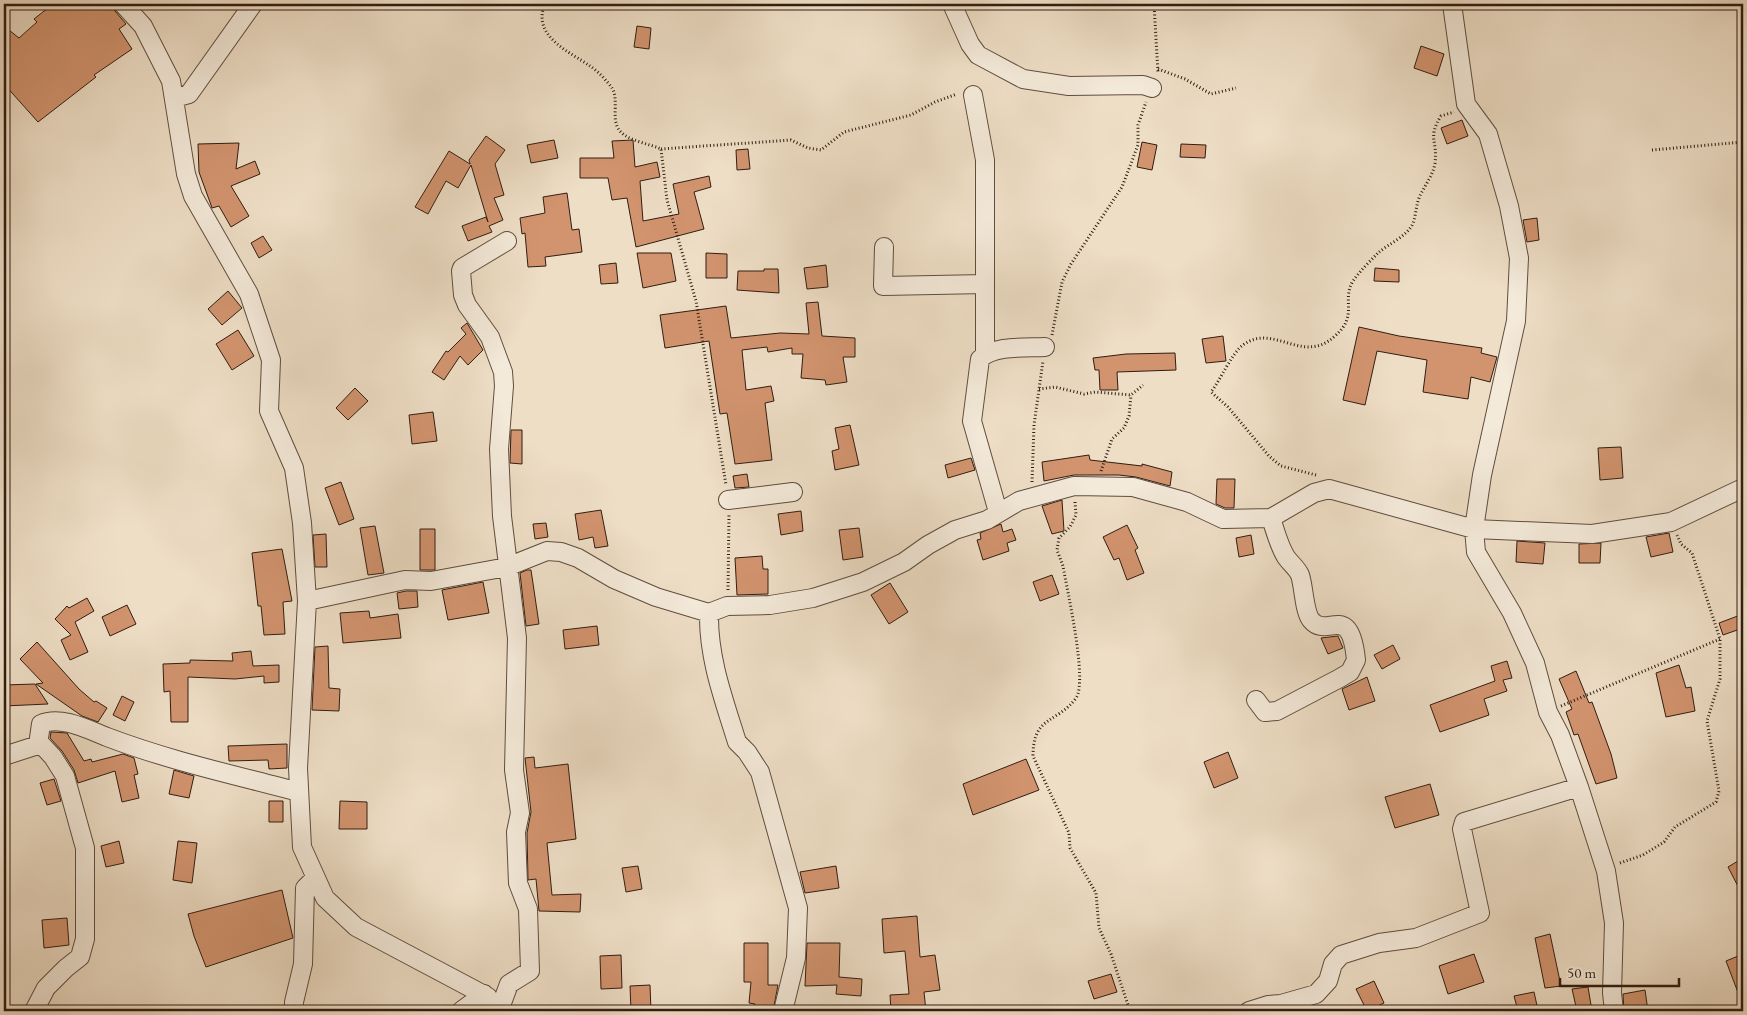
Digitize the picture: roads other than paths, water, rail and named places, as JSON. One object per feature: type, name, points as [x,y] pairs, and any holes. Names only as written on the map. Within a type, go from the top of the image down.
[{"type":"street","points":[[123,4],[143,26],[157,50],[171,81],[186,174],[193,196],[249,294],[271,360],[269,411],[294,468],[302,524],[307,601],[298,768],[302,847],[325,898],[356,926],[484,994],[488,997],[493,1011]]},
{"type":"street","points":[[174,98],[189,94],[253,4]]},
{"type":"street","points":[[952,4],[970,44],[978,55],[1023,80],[1069,86],[1143,85],[1152,88]]},
{"type":"street","points":[[1452,4],[1466,104],[1488,134],[1509,206],[1519,258],[1516,321],[1482,475],[1474,529],[1476,552],[1512,613],[1535,663],[1548,712],[1560,735],[1606,870],[1614,923],[1612,993],[1614,1011]]},
{"type":"street","points":[[973,95],[985,160],[985,354]]},
{"type":"street","points":[[500,1011],[509,984],[530,971],[528,909],[518,883],[516,832],[520,813],[514,770],[516,638],[502,516],[499,449],[504,386],[503,372],[490,337],[463,295],[461,271],[462,268],[507,241]]},
{"type":"street","points":[[884,248],[884,286],[985,284]]},
{"type":"street","points":[[998,512],[972,421],[980,359],[985,354],[1009,349],[1045,347]]},
{"type":"street","points":[[307,601],[405,580],[431,581],[507,567],[547,551],[561,552],[578,558],[614,579],[656,597],[709,613],[727,606],[770,605],[813,598],[863,582],[904,562],[928,545],[955,530],[987,520],[998,512],[1036,495],[1074,486],[1133,487],[1187,502],[1223,519],[1271,518],[1314,493],[1330,489],[1474,529],[1592,534],[1671,522],[1743,488]]},
{"type":"street","points":[[728,500],[793,492]]},
{"type":"street","points":[[1256,700],[1265,712],[1277,711],[1350,672],[1354,666],[1355,652],[1348,630],[1344,625],[1339,624],[1325,627],[1318,625],[1310,619],[1300,574],[1285,556],[1271,518]]},
{"type":"street","points":[[709,613],[708,635],[712,656],[734,733],[737,742],[747,752],[760,772],[798,908],[796,958],[783,1011]]},
{"type":"street","points":[[34,1011],[46,988],[80,957],[85,939],[85,848],[65,776],[53,757],[40,743],[40,728],[44,723],[53,721],[73,724],[155,755],[299,792]]},
{"type":"street","points":[[4,756],[40,743]]},
{"type":"street","points":[[1249,1011],[1268,1004],[1281,1004],[1316,994],[1328,981],[1333,964],[1341,955],[1379,943],[1416,938],[1480,913],[1462,829],[1464,822],[1579,787]]},
{"type":"street","points":[[294,1011],[303,964],[305,888],[315,878]]},
{"type":"street","points":[[461,1011],[484,994]]}]
